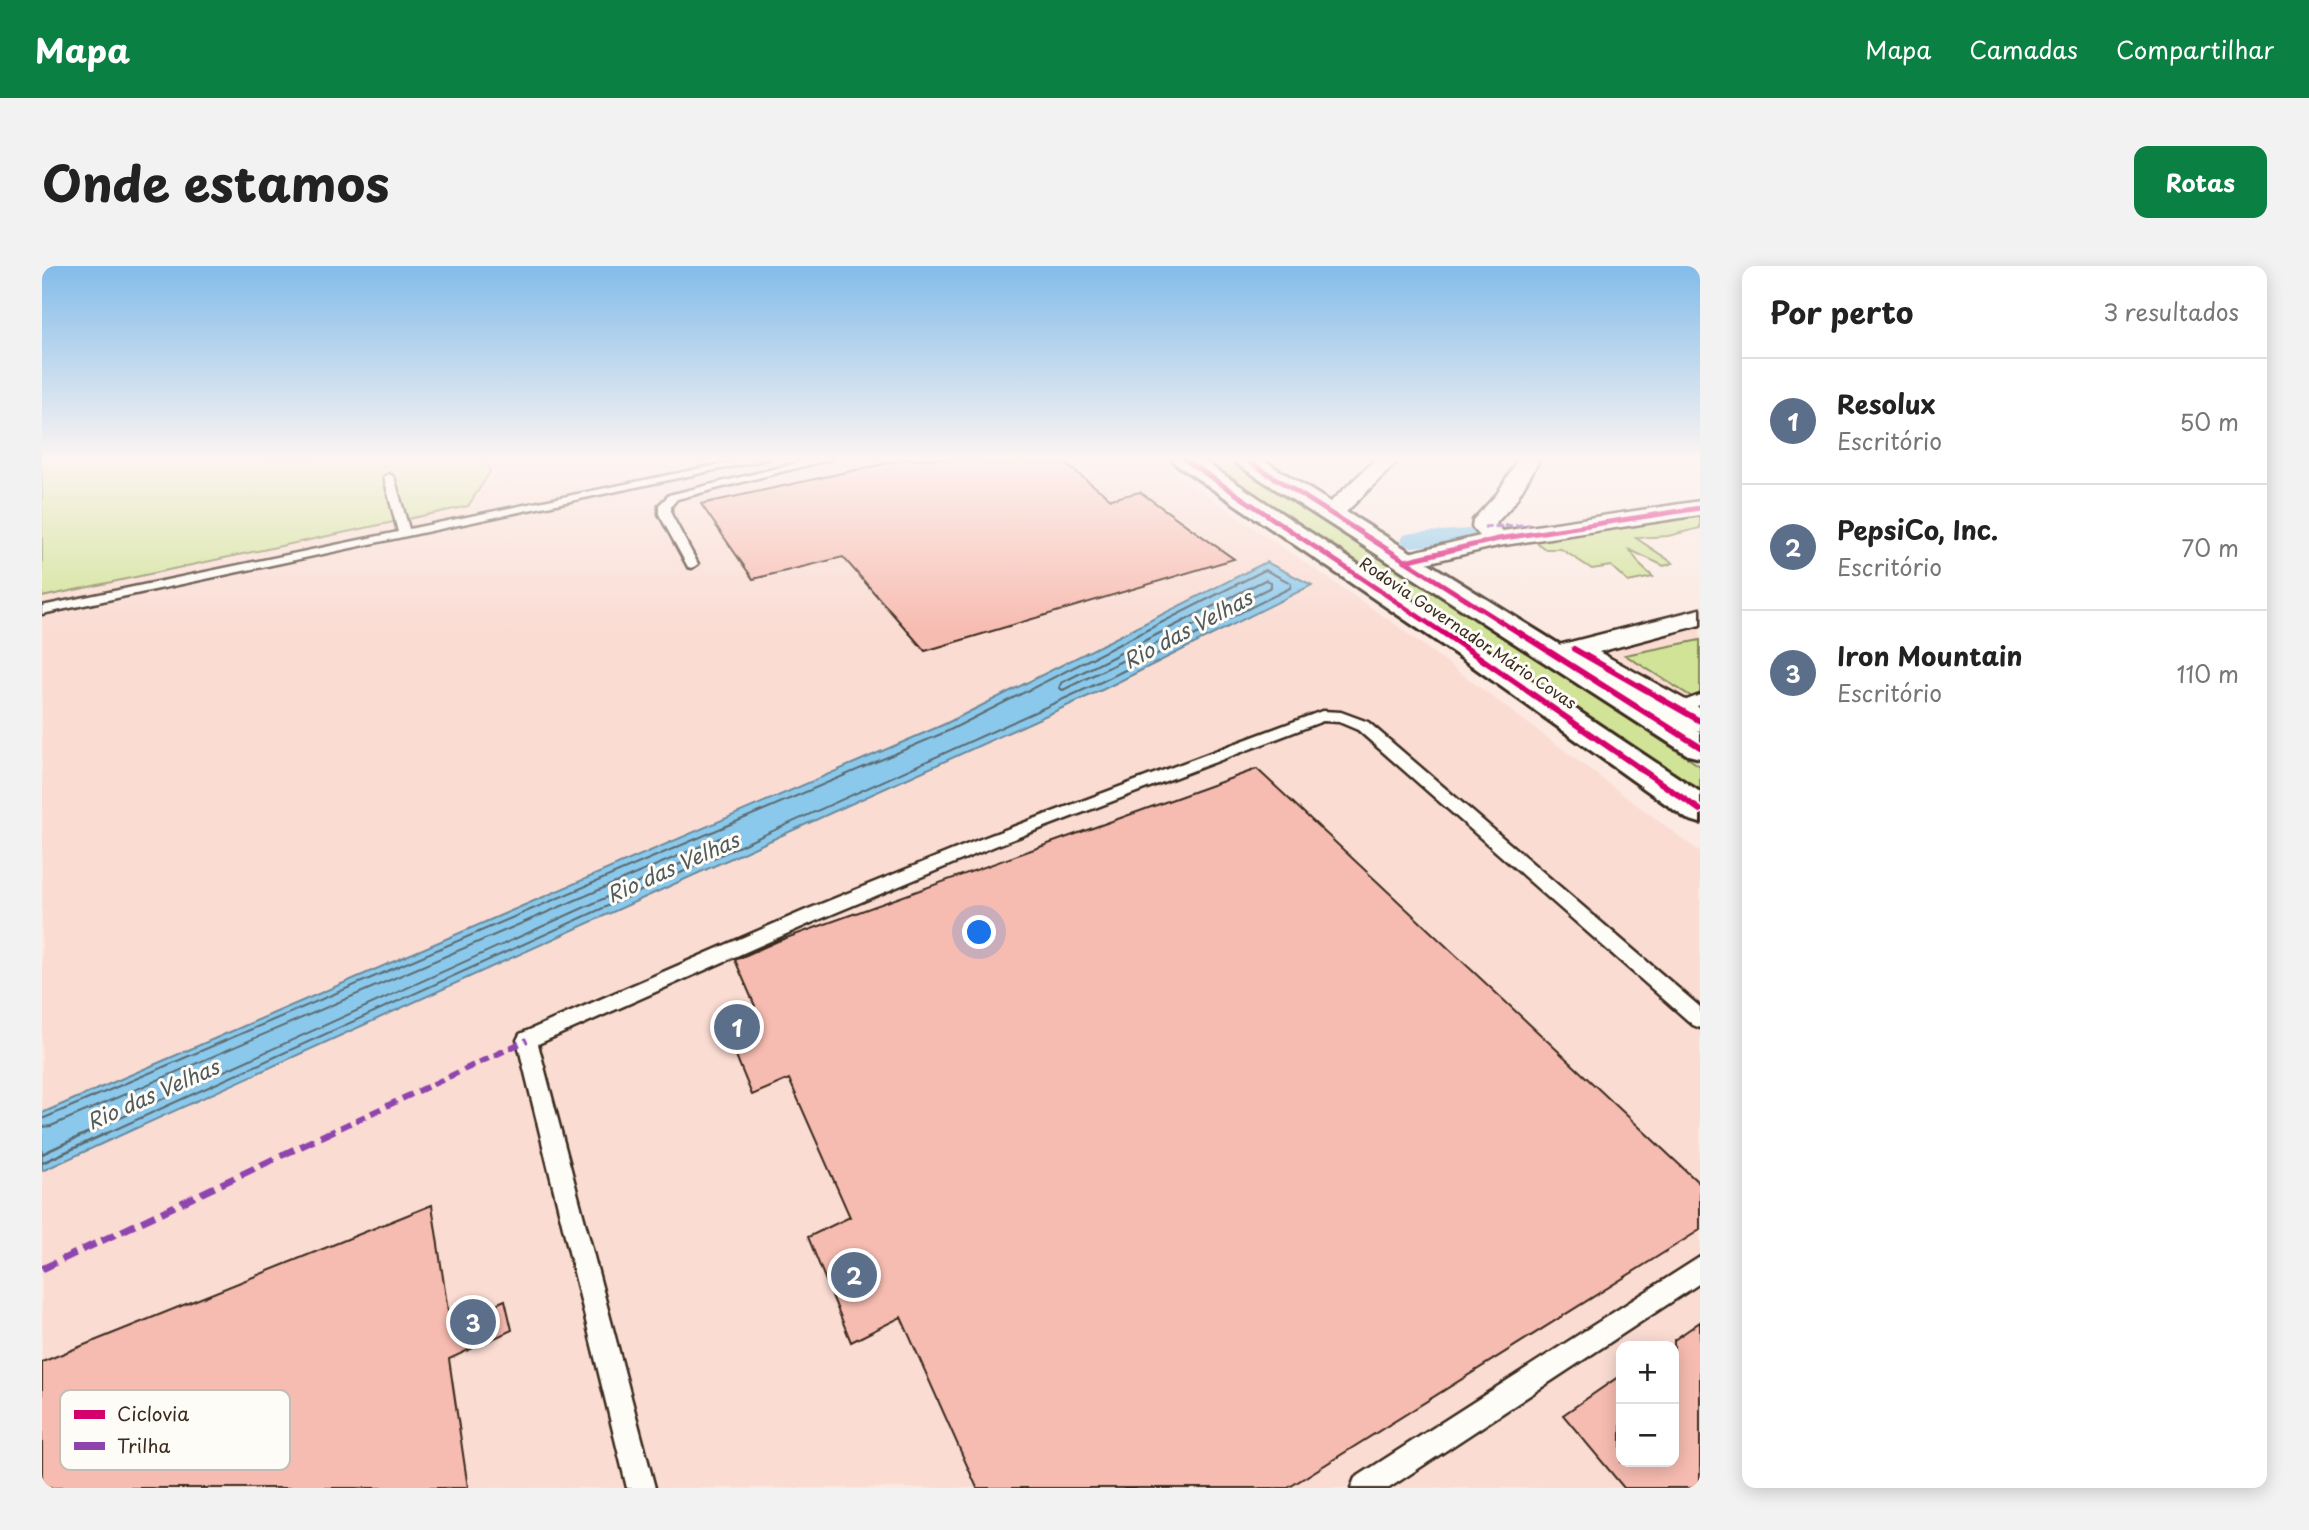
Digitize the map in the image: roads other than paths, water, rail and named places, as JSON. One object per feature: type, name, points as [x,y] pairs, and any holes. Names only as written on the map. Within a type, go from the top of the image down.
[{"type":"highway","name":"Rodovia Governador Mário Covas","points":[[1269,516],[1468,649],[1700,810]]},
{"type":"highway","name":"Rodovia Governador Mário Covas","points":[[1334,516],[1405,561],[1564,652],[1700,747]]},
{"type":"street","points":[[1489,516],[1484,527],[1493,536]]},
{"type":"street","points":[[1405,561],[1493,536],[1641,516]]},
{"type":"street","points":[[1564,652],[1700,617]]},
{"type":"street","points":[[1564,652],[1693,710]]},
{"type":"lane","points":[[399,516],[404,533]]},
{"type":"lane","points":[[42,610],[486,516]]},
{"type":"lane","points":[[666,516],[692,564]]},
{"type":"lane","points":[[641,1488],[527,1040],[812,915],[989,842],[1322,716],[1341,717],[1363,726],[1700,1019]]},
{"type":"lane","points":[[1365,1488],[1700,1269]]},
{"type":"water","points":[[1266,562],[1312,585],[1104,689],[42,1171],[42,1113],[945,724]]},
{"type":"waterway","name":"Rio das Velhas","points":[[1412,540],[1525,532]]},
{"type":"place","name":"Resolux","points":[[737,1027]]},
{"type":"place","name":"PepsiCo, Inc.","points":[[854,1275]]},
{"type":"place","name":"Iron Mountain","points":[[473,1322]]}]
